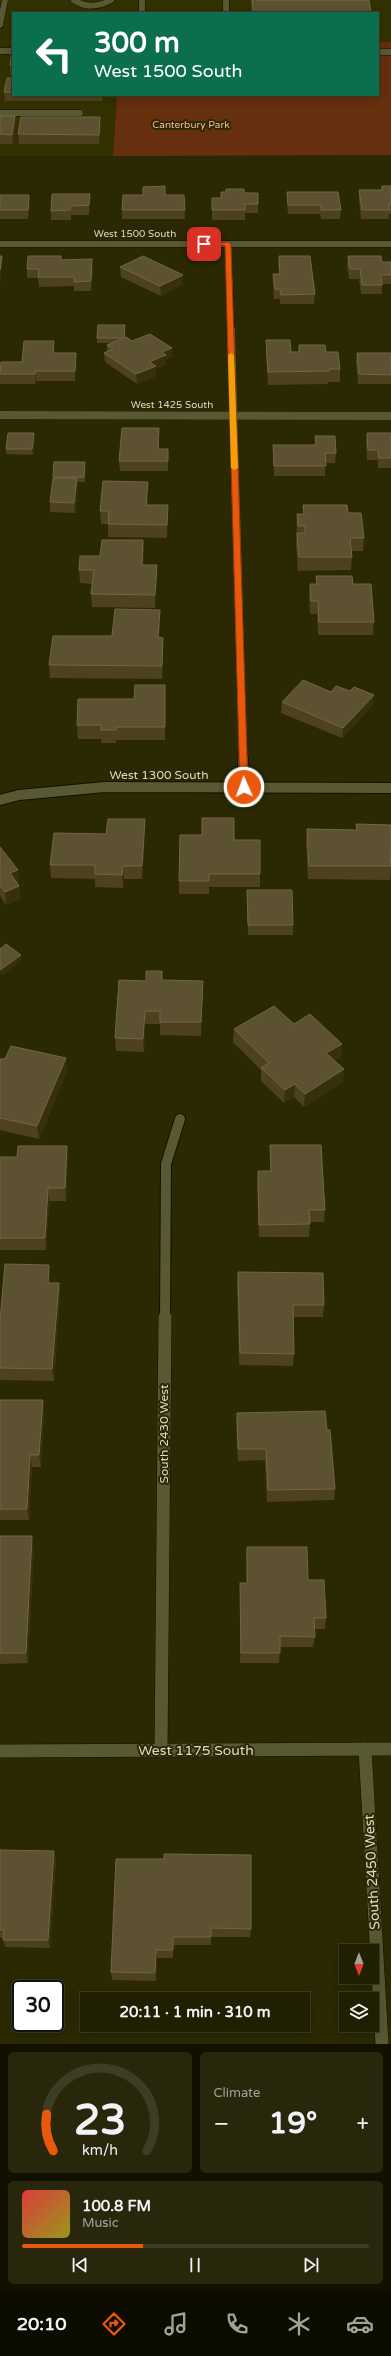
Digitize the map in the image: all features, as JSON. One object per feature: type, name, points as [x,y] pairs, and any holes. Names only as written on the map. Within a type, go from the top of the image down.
[{"type":"street","points":[[0,25],[5,0]]},
{"type":"street","points":[[74,0],[81,4],[90,6],[106,3],[111,0]]},
{"type":"street","points":[[142,0],[142,12]]},
{"type":"street","points":[[226,0],[226,12]]},
{"type":"street","points":[[0,51],[12,51]]},
{"type":"street","points":[[379,52],[391,52]]},
{"type":"street","points":[[0,113],[80,113]]},
{"type":"street","name":"West 1500 South","points":[[0,244],[391,244]]},
{"type":"street","points":[[228,244],[244,787]]},
{"type":"street","name":"West 1425 South","points":[[0,415],[391,416]]},
{"type":"street","name":"West 1300 South","points":[[0,800],[19,795],[105,787],[391,788]]},
{"type":"street","name":"South 2430 West","points":[[161,1750],[166,1164],[180,1119]]},
{"type":"street","name":"West 1175 South","points":[[0,1752],[391,1748]]},
{"type":"street","name":"South 2450 West","points":[[365,1749],[382,2044]]},
{"type":"shaded area","points":[[0,0],[391,0],[391,42],[379,42],[379,12],[12,12],[12,96],[117,96],[113,156],[0,156]]},
{"type":"green space","name":"Canterbury Park","points":[[379,42],[391,42],[391,155],[113,156],[117,96],[379,96]]},
{"type":"building","points":[[252,0],[369,0],[371,12],[253,12]]},
{"type":"building","points":[[12,50],[12,65],[10,65]]},
{"type":"building","points":[[7,78],[12,78],[12,92],[4,92]]},
{"type":"building","points":[[0,116],[15,116],[12,135],[0,134]]},
{"type":"building","points":[[21,117],[100,117],[99,135],[18,134]]},
{"type":"building","points":[[165,186],[165,195],[184,195],[185,210],[122,210],[123,195],[143,195],[143,187]]},
{"type":"building","points":[[382,186],[391,186],[391,204],[389,204],[390,210],[362,210],[359,190],[382,190]]},
{"type":"building","points":[[226,189],[244,189],[244,193],[258,193],[258,204],[245,204],[245,210],[212,210],[212,198],[221,198],[221,192],[226,192]]},
{"type":"building","points":[[287,192],[338,192],[341,210],[321,210],[321,205],[288,205]]},
{"type":"building","points":[[52,194],[90,194],[89,205],[71,206],[70,210],[51,211]]},
{"type":"building","points":[[0,195],[29,195],[28,210],[0,210]]},
{"type":"building","points":[[0,256],[2,256],[0,270]]},
{"type":"building","points":[[28,256],[61,256],[61,260],[92,259],[91,281],[74,282],[74,277],[38,277],[39,269],[27,269]]},
{"type":"building","points":[[143,256],[183,275],[160,286],[120,267]]},
{"type":"building","points":[[279,256],[310,256],[315,294],[281,295],[280,289],[275,289],[273,274],[280,274]]},
{"type":"building","points":[[348,256],[381,256],[382,262],[391,262],[391,275],[381,275],[382,285],[362,285],[360,269],[350,269]]},
{"type":"building","points":[[98,325],[125,325],[124,338],[97,338]]},
{"type":"building","points":[[150,334],[172,348],[162,352],[166,355],[149,362],[156,366],[136,374],[104,353],[113,349],[107,345],[126,337],[132,341]]},
{"type":"building","points":[[266,340],[290,340],[291,352],[299,352],[299,345],[325,345],[326,352],[338,352],[340,369],[329,369],[329,371],[268,372]]},
{"type":"building","points":[[24,341],[54,341],[53,353],[76,353],[75,371],[35,371],[35,374],[0,374],[1,362],[22,362]]},
{"type":"building","points":[[357,353],[391,353],[391,375],[359,374]]},
{"type":"building","points":[[122,428],[159,428],[158,449],[168,449],[168,461],[119,461]]},
{"type":"building","points":[[8,433],[34,433],[32,449],[6,449]]},
{"type":"building","points":[[367,433],[391,433],[391,458],[379,458],[378,450],[368,450]]},
{"type":"building","points":[[315,436],[335,436],[336,453],[325,453],[326,466],[274,466],[273,445],[316,445]]},
{"type":"building","points":[[54,462],[85,462],[84,477],[53,477]]},
{"type":"building","points":[[53,478],[77,478],[74,503],[50,502]]},
{"type":"building","points":[[103,481],[148,482],[146,505],[168,505],[167,525],[108,524],[109,511],[100,511]]},
{"type":"building","points":[[303,505],[347,505],[348,513],[361,513],[364,538],[350,538],[352,557],[299,557],[297,533],[305,533],[305,526],[298,526],[297,514],[304,514]]},
{"type":"building","points":[[102,540],[143,540],[142,565],[157,565],[155,595],[91,594],[94,570],[79,570],[80,556],[100,556]]},
{"type":"building","points":[[316,576],[352,576],[353,584],[371,584],[374,622],[319,622],[318,601],[311,601],[310,584],[317,584]]},
{"type":"building","points":[[115,609],[160,610],[158,637],[163,638],[162,666],[49,665],[53,636],[112,636]]},
{"type":"building","points":[[303,680],[331,692],[336,686],[350,691],[354,687],[374,695],[343,728],[282,702]]},
{"type":"building","points":[[135,685],[165,685],[165,727],[116,727],[116,730],[101,730],[101,725],[77,725],[78,699],[134,699]]},
{"type":"building","points":[[202,818],[234,818],[234,840],[260,840],[260,874],[209,874],[209,881],[179,881],[180,835],[202,835]]},
{"type":"building","points":[[108,819],[145,819],[142,866],[123,866],[122,875],[95,874],[95,865],[50,865],[54,833],[106,834]]},
{"type":"building","points":[[356,824],[391,825],[391,866],[309,866],[307,829],[357,830]]},
{"type":"building","points":[[0,847],[18,870],[10,873],[19,886],[5,892],[0,885]]},
{"type":"building","points":[[247,890],[292,890],[293,925],[248,925]]},
{"type":"building","points":[[6,944],[21,955],[0,970],[0,949]]},
{"type":"building","points":[[146,971],[162,971],[162,980],[203,981],[201,1022],[160,1022],[160,1011],[145,1011],[143,1039],[115,1038],[119,980],[146,981]]},
{"type":"building","points":[[274,1006],[294,1024],[310,1014],[342,1044],[326,1053],[344,1069],[305,1094],[295,1084],[285,1090],[261,1068],[269,1063],[234,1029]]},
{"type":"building","points":[[11,1046],[66,1058],[37,1126],[0,1118],[0,1059],[5,1059]]},
{"type":"building","points":[[270,1145],[321,1145],[325,1210],[309,1210],[310,1224],[259,1225],[258,1171],[271,1171]]},
{"type":"building","points":[[18,1146],[67,1146],[65,1188],[48,1188],[45,1238],[0,1238],[0,1157],[17,1157]]},
{"type":"building","points":[[5,1264],[49,1265],[48,1283],[59,1283],[52,1369],[0,1368],[0,1321]]},
{"type":"building","points":[[238,1272],[323,1273],[324,1305],[293,1305],[294,1354],[240,1353]]},
{"type":"building","points":[[0,1400],[43,1400],[39,1455],[30,1455],[27,1509],[0,1509]]},
{"type":"building","points":[[325,1411],[327,1430],[330,1430],[335,1489],[268,1490],[266,1449],[238,1449],[237,1413]]},
{"type":"building","points":[[0,1536],[32,1536],[26,1653],[0,1653]]},
{"type":"building","points":[[247,1547],[307,1547],[308,1580],[324,1580],[326,1618],[314,1618],[315,1637],[280,1636],[280,1653],[241,1653],[240,1583],[247,1583]]},
{"type":"building","points":[[0,1850],[54,1851],[48,1940],[3,1940],[4,1930],[0,1930]]},
{"type":"building","points":[[164,1854],[251,1855],[251,1929],[211,1928],[211,1937],[173,1937],[173,1950],[156,1950],[155,1973],[111,1972],[116,1859],[164,1859]]},
{"type":"slow traffic","points":[[231,355],[234,468]]},
{"type":"route","points":[[204,244],[228,244],[244,787]]}]
